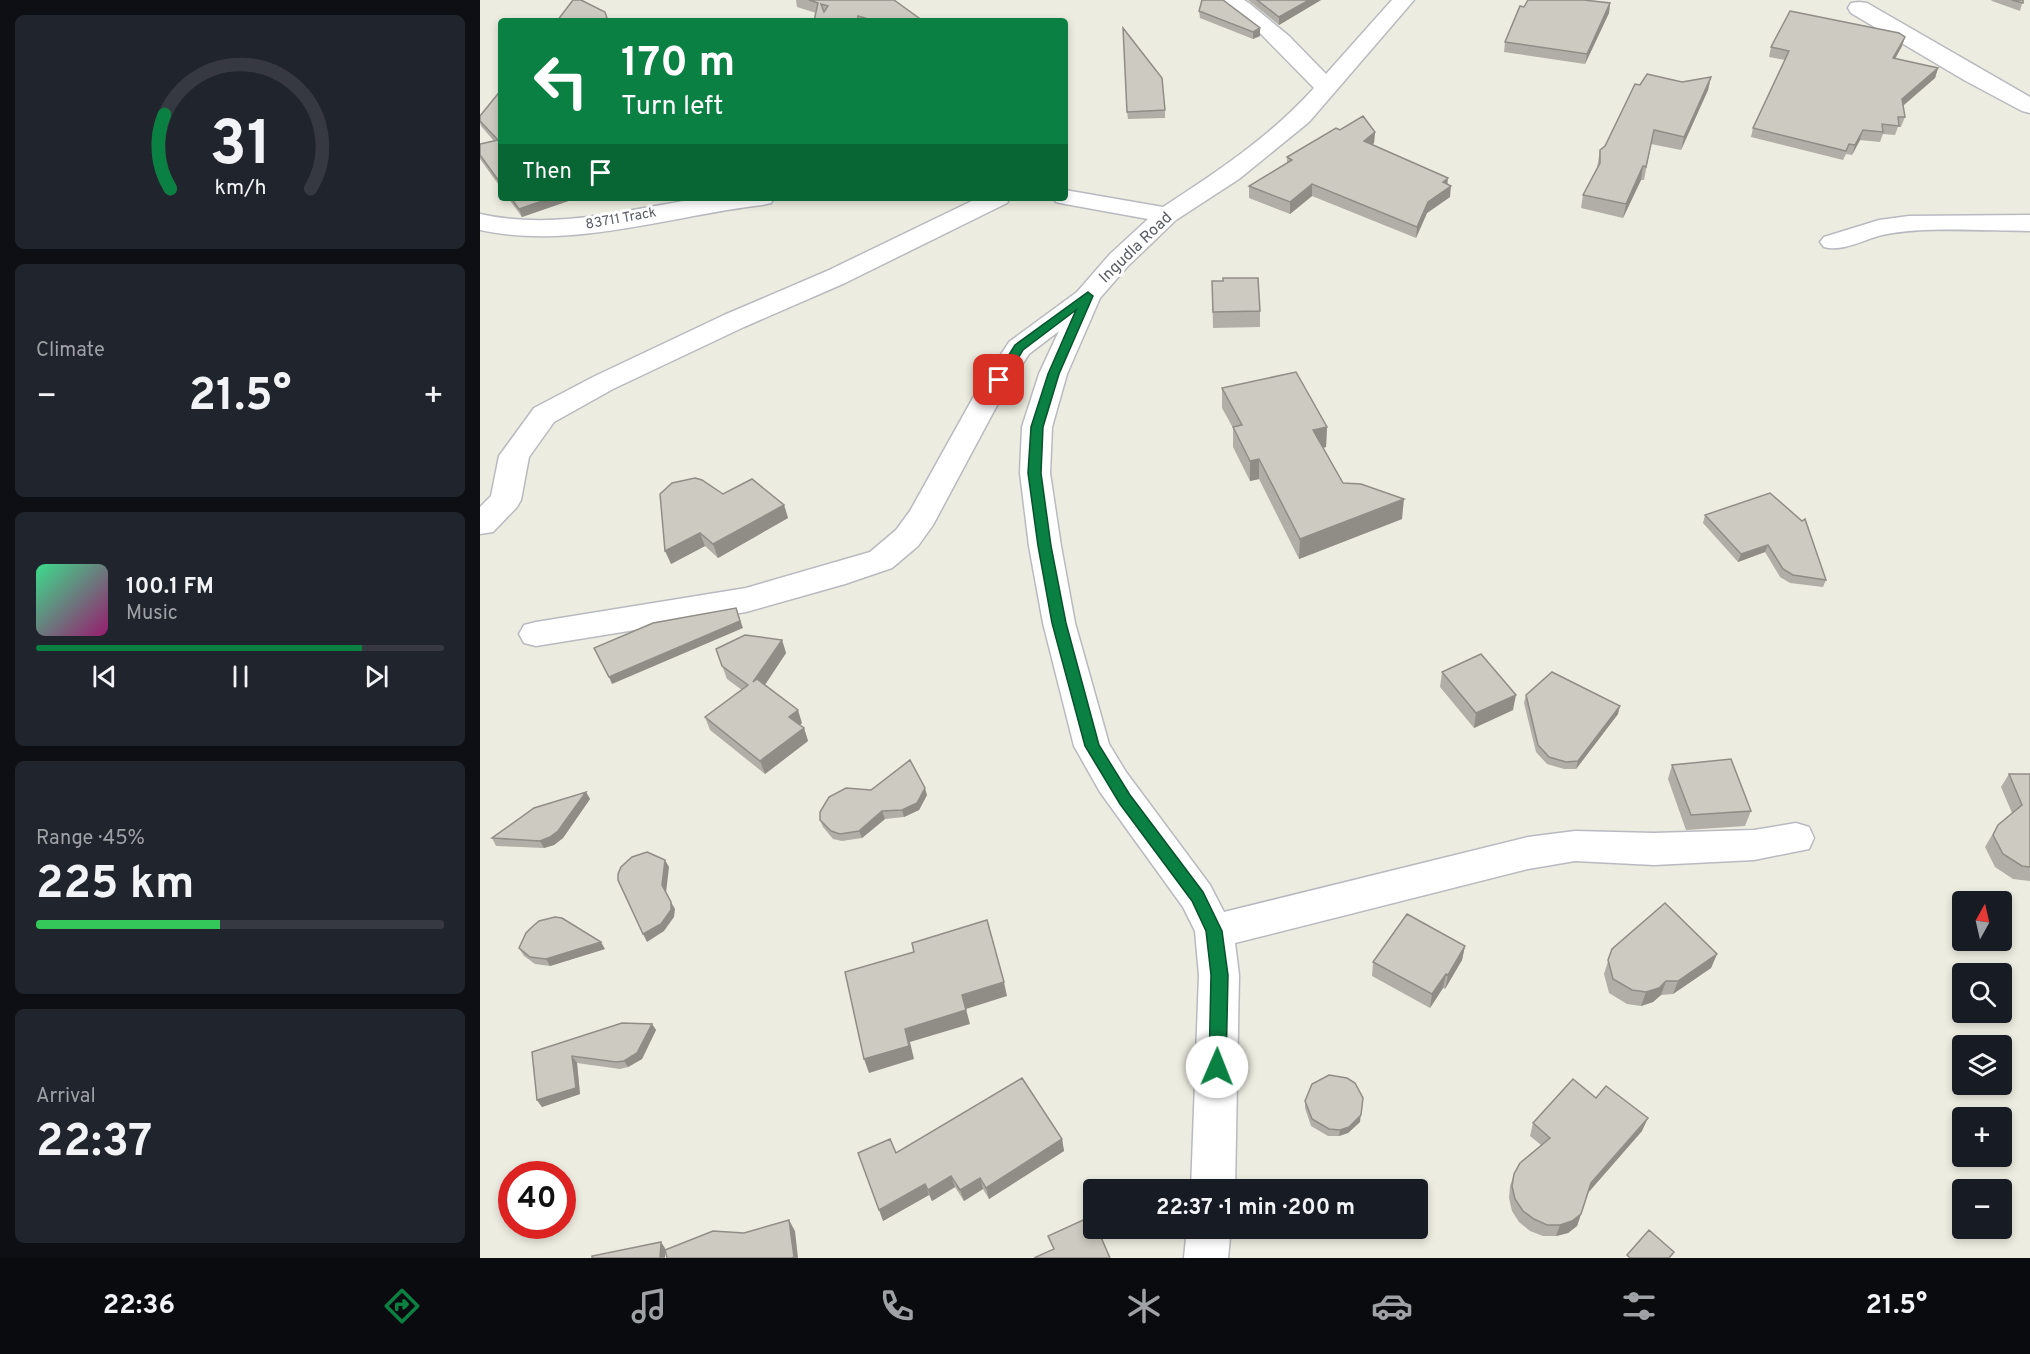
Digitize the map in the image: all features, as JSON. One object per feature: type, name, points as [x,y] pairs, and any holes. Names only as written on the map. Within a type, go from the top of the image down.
[{"type":"street","points":[[1228,0],[1240,6],[1282,40],[1327,88]]},
{"type":"street","name":"Ingudla Road","points":[[1213,1179],[1219,975],[1214,931],[1197,896],[1125,799],[1092,746],[1059,623],[1035,473],[1037,427],[1053,374],[1088,296],[1119,260],[1167,215],[1230,174],[1273,142],[1301,117],[1403,0]]},
{"type":"street","points":[[1859,8],[1972,75],[2030,106]]},
{"type":"street","points":[[1068,197],[1167,215]]},
{"type":"street","name":"83711 Track","points":[[480,222],[494,226],[542,230],[597,225],[735,201]]},
{"type":"street","points":[[482,524],[506,500],[514,456],[544,415],[603,383],[734,321],[836,277],[992,201]]},
{"type":"street","points":[[1833,242],[1879,228],[1909,224],[2030,223]]},
{"type":"street","points":[[537,634],[746,600],[834,576],[881,560],[907,538],[922,517],[988,396],[1019,348],[1088,296]]},
{"type":"street","points":[[1214,931],[1528,853],[1575,846],[1654,849],[1754,845],[1796,838]]},
{"type":"street","points":[[1206,1258],[1208,1239]]},
{"type":"building","points":[[573,0],[581,0],[605,12],[607,18],[559,18]]},
{"type":"building","points":[[809,0],[894,0],[919,18],[858,16],[858,18],[815,18],[818,3]],"holes":[[[821,4],[828,6],[824,12]]]},
{"type":"building","points":[[1202,0],[1223,0],[1260,28],[1253,32],[1199,11]]},
{"type":"building","points":[[1257,0],[1309,0],[1279,17]]},
{"type":"building","points":[[1528,0],[1584,0],[1610,3],[1587,54],[1505,42],[1520,6],[1524,7]]},
{"type":"building","points":[[1790,11],[1899,33],[1905,37],[1893,58],[1938,68],[1902,99],[1905,117],[1898,117],[1899,126],[1882,124],[1883,132],[1863,130],[1855,145],[1849,144],[1846,151],[1753,128],[1789,51],[1771,47]]},
{"type":"building","points":[[1123,28],[1162,78],[1165,110],[1127,112]]},
{"type":"building","points":[[1647,74],[1682,82],[1711,77],[1684,137],[1654,130],[1646,167],[1643,166],[1626,204],[1583,195],[1600,163],[1600,150],[1605,146],[1635,84],[1640,85]]},
{"type":"building","points":[[498,94],[498,140],[480,121],[480,116]]},
{"type":"building","points":[[1363,116],[1375,132],[1364,141],[1448,178],[1443,182],[1451,186],[1428,202],[1417,227],[1312,184],[1290,202],[1249,186],[1292,160],[1287,157],[1336,128],[1340,130]]},
{"type":"building","points":[[498,140],[498,180],[480,155],[480,144]]},
{"type":"building","points":[[513,201],[542,201],[519,209]]},
{"type":"building","points":[[1223,278],[1258,278],[1260,311],[1213,312],[1212,281],[1223,281]]},
{"type":"building","points":[[1296,372],[1327,427],[1313,430],[1343,483],[1361,484],[1404,499],[1300,539],[1259,459],[1250,461],[1233,427],[1242,425],[1222,388]]},
{"type":"building","points":[[695,478],[723,494],[752,479],[784,505],[713,544],[700,533],[665,551],[660,494],[672,483]]},
{"type":"building","points":[[1770,493],[1802,521],[1805,519],[1826,580],[1793,575],[1783,569],[1768,545],[1741,554],[1705,515]]},
{"type":"building","points":[[736,608],[740,621],[609,677],[594,648],[653,623]]},
{"type":"building","points":[[745,635],[782,640],[753,682],[757,679],[798,710],[789,717],[804,728],[760,761],[705,717],[748,685],[722,666],[716,649]]},
{"type":"building","points":[[1481,654],[1516,695],[1476,713],[1442,672]]},
{"type":"building","points":[[1552,672],[1620,706],[1578,761],[1566,762],[1549,757],[1538,745],[1526,695]]},
{"type":"building","points":[[1731,759],[1751,811],[1691,815],[1672,765]]},
{"type":"building","points":[[910,760],[925,788],[917,803],[902,810],[882,811],[859,831],[840,834],[831,831],[820,820],[820,812],[829,797],[846,788],[871,790]]},
{"type":"building","points":[[2009,774],[2030,774],[2030,867],[2022,866],[2003,854],[1993,835],[1998,825],[2022,805]]},
{"type":"building","points":[[586,792],[558,831],[550,837],[540,841],[492,838],[534,808]]},
{"type":"building","points":[[647,852],[665,860],[662,885],[671,902],[671,910],[661,924],[643,934],[618,880],[618,874],[621,867],[632,857]]},
{"type":"building","points":[[1665,903],[1717,954],[1678,981],[1666,981],[1659,988],[1646,992],[1632,990],[1613,979],[1608,960],[1612,949]]},
{"type":"building","points":[[1407,914],[1465,946],[1448,975],[1446,974],[1432,994],[1373,962]]},
{"type":"building","points":[[555,917],[562,918],[601,942],[546,959],[530,957],[519,948],[526,933],[532,927],[539,921]]},
{"type":"building","points":[[987,920],[1004,982],[962,995],[966,1010],[905,1029],[909,1046],[864,1059],[845,972],[914,952],[912,943]]},
{"type":"building","points":[[622,1023],[652,1024],[637,1053],[624,1061],[616,1062],[572,1056],[576,1088],[537,1100],[532,1052]]},
{"type":"building","points":[[1329,1075],[1347,1078],[1355,1083],[1363,1098],[1361,1115],[1349,1127],[1340,1130],[1329,1129],[1312,1119],[1305,1101],[1312,1084]]},
{"type":"building","points":[[1022,1078],[1062,1139],[986,1188],[980,1178],[960,1190],[951,1176],[928,1190],[925,1184],[879,1210],[858,1153],[890,1139],[896,1153]]},
{"type":"building","points":[[1573,1079],[1596,1098],[1606,1086],[1648,1118],[1591,1183],[1581,1214],[1572,1221],[1560,1225],[1547,1225],[1523,1211],[1515,1199],[1512,1186],[1514,1174],[1520,1163],[1550,1138],[1533,1123]]},
{"type":"building","points":[[789,1220],[794,1257],[792,1258],[667,1258],[665,1250],[713,1231],[744,1233]]},
{"type":"building","points":[[1083,1220],[1083,1239],[1102,1239],[1110,1258],[1034,1258],[1054,1249],[1048,1236]]},
{"type":"building","points":[[1649,1230],[1674,1252],[1669,1258],[1630,1258],[1627,1255]]},
{"type":"building","points":[[661,1242],[660,1258],[592,1258],[592,1256]]},
{"type":"route","points":[[999,380],[1019,348],[1088,296],[1077,316],[1053,374],[1037,427],[1035,473],[1045,546],[1059,623],[1092,746],[1113,782],[1197,896],[1214,931],[1219,975],[1217,1067]]}]
